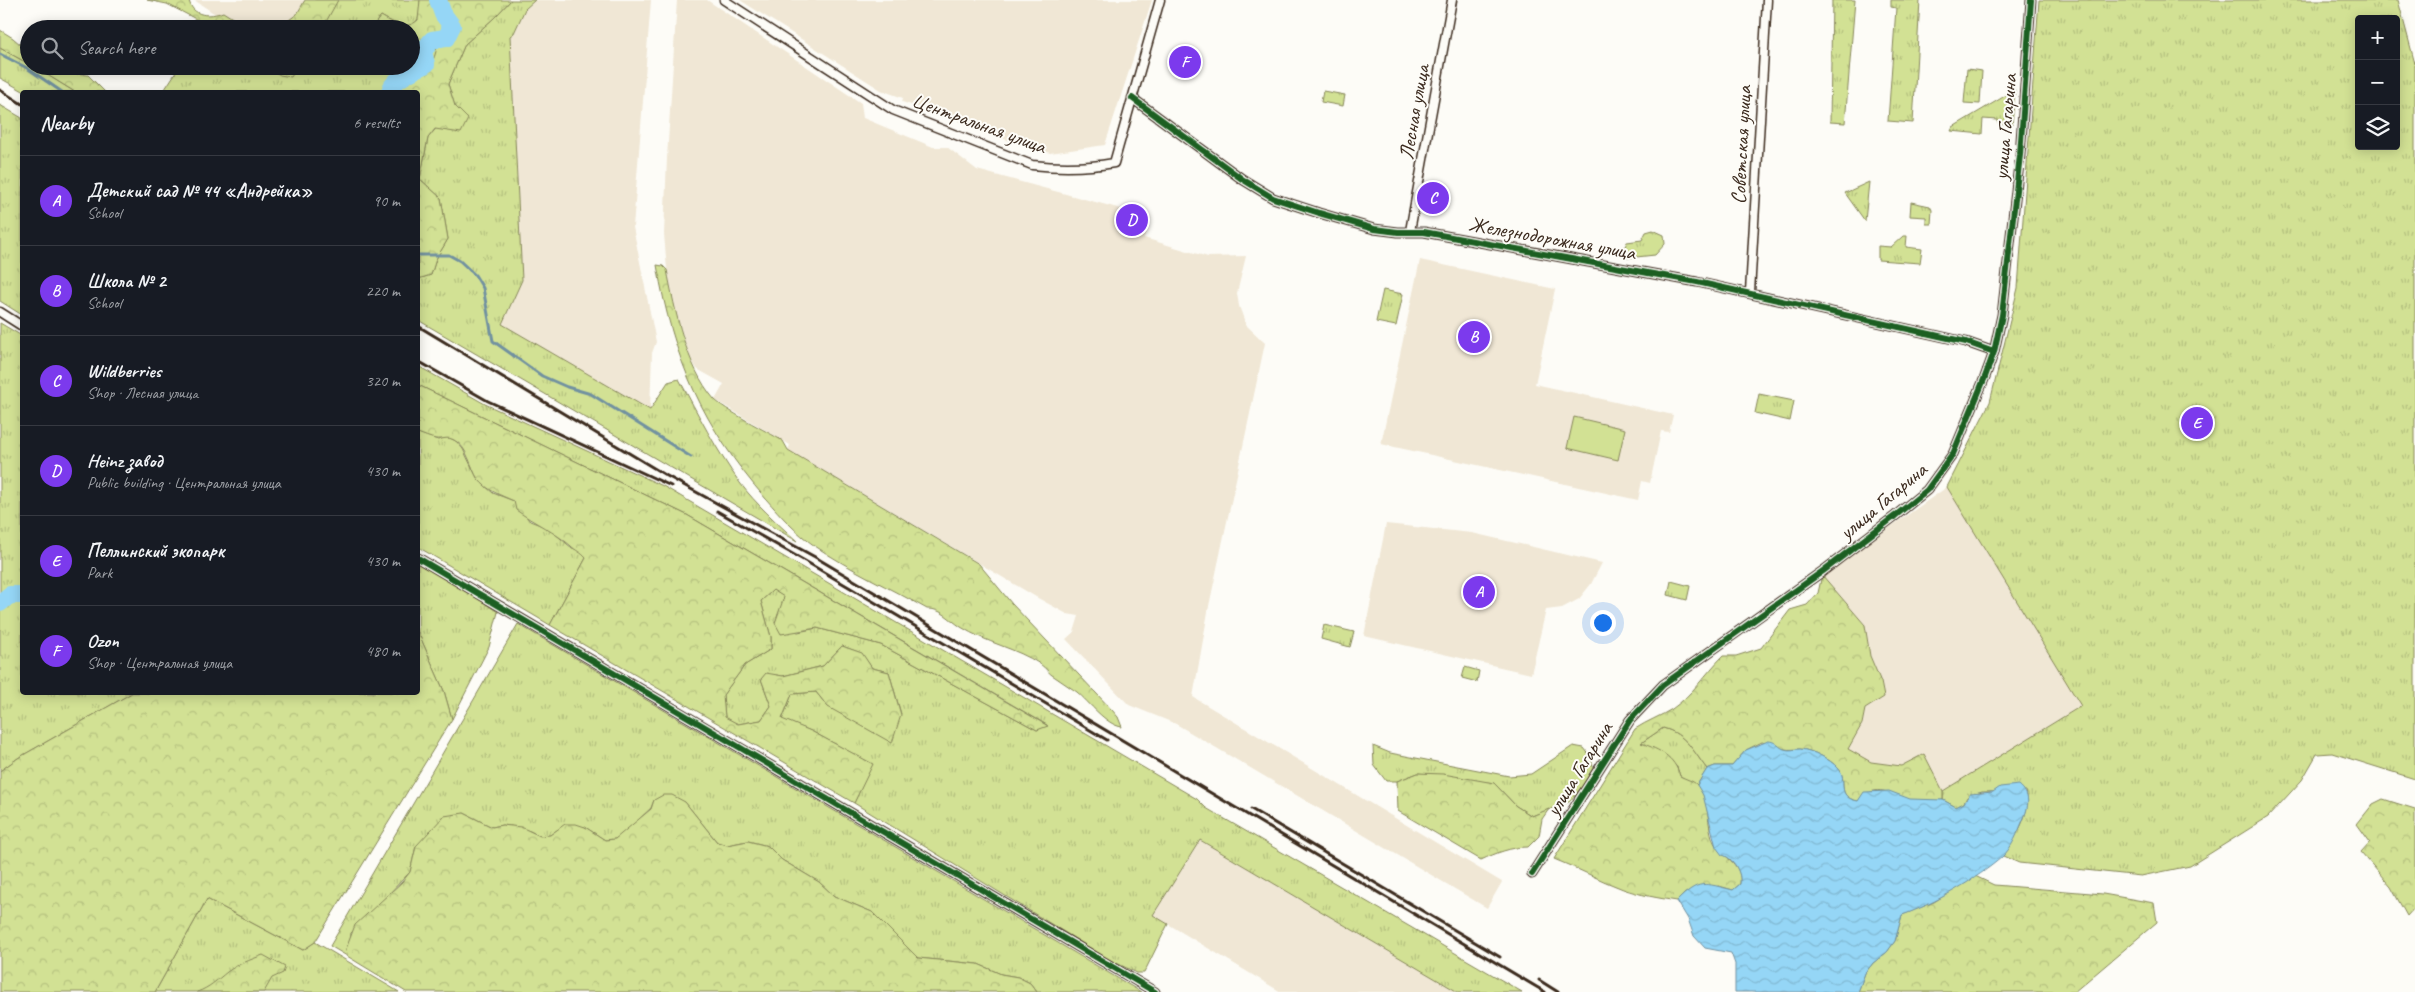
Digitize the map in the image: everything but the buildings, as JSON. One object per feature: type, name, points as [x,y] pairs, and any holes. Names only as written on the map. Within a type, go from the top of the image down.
[{"type":"street","name":"Центральная улица","points":[[724,0],[893,110],[1032,165],[1084,168],[1114,163],[1160,0]]},
{"type":"street","name":"Лесная улица","points":[[1410,231],[1452,0]]},
{"type":"street","name":"Советская улица","points":[[1750,292],[1767,0]]},
{"type":"street","name":"улица Гагарина","points":[[1532,874],[1630,720],[1663,685],[1823,571],[1921,495],[1937,479],[1953,454],[1994,352],[2002,315],[2012,231],[2031,0]]},
{"type":"street","name":"Железнодорожная улица","points":[[1132,98],[1242,178],[1273,198],[1374,229],[1398,232],[1410,231],[1528,249],[1750,292],[1966,342],[1994,352]]},
{"type":"street","points":[[0,312],[20,325]]},
{"type":"street","points":[[420,559],[1155,992]]},
{"type":"shaded area","points":[[194,0],[315,0],[305,20],[224,20]]},
{"type":"shaded area","points":[[535,0],[651,0],[633,227],[656,342],[652,353],[650,410],[502,324],[522,280],[510,35],[514,33],[525,9]]},
{"type":"shaded area","points":[[677,0],[707,0],[861,103],[863,118],[933,147],[947,147],[977,170],[1151,217],[1144,238],[1208,257],[1246,256],[1237,293],[1239,306],[1246,325],[1265,343],[1209,606],[1193,697],[1502,882],[1487,908],[1176,724],[1129,705],[1066,639],[1074,632],[1079,616],[1067,614],[1036,597],[788,450],[790,445],[715,400],[724,384],[697,369],[690,358],[677,318],[667,270],[664,234]]},
{"type":"shaded area","points":[[740,0],[1152,0],[1105,145],[1050,153],[978,131],[957,120],[902,102],[903,98],[881,90]]},
{"type":"shaded area","points":[[1420,260],[1555,289],[1535,384],[1673,415],[1669,432],[1661,431],[1650,483],[1642,481],[1638,500],[1381,444]]},
{"type":"shaded area","points":[[1947,487],[2082,706],[1943,791],[1924,755],[1901,766],[1871,762],[1847,749],[1862,724],[1865,709],[1884,697],[1881,682],[1870,656],[1865,625],[1822,575]]},
{"type":"shaded area","points":[[1386,524],[1472,533],[1602,563],[1591,584],[1579,599],[1562,608],[1546,610],[1531,674],[1364,636]]},
{"type":"shaded area","points":[[1200,840],[1458,992],[1281,992],[1153,915]]},
{"type":"green space","points":[[147,0],[189,0],[191,6],[198,13],[213,15],[223,12],[236,20],[198,20],[167,4]]},
{"type":"green space","points":[[305,0],[338,0],[327,20],[289,20],[297,14]]},
{"type":"green space","points":[[315,0],[420,0],[420,11],[417,20],[389,20],[381,16],[378,20],[305,20]]},
{"type":"green space","points":[[420,0],[511,0],[465,44],[448,84],[455,106],[468,119],[461,133],[435,129],[428,138],[420,179],[420,90],[397,90],[424,73],[436,52],[438,40],[420,53],[420,20],[418,20]]},
{"type":"green space","points":[[511,0],[535,0],[525,9],[514,33],[510,36],[522,280],[502,324],[650,410],[668,382],[679,379],[715,445],[740,483],[760,506],[797,541],[420,321],[420,278],[431,275],[436,259],[448,239],[441,198],[420,179],[428,138],[455,106],[448,84],[465,44]]},
{"type":"green space","points":[[1832,0],[1855,0],[1845,123],[1830,122]]},
{"type":"green space","points":[[1891,0],[1920,0],[1913,123],[1888,121],[1896,8],[1891,7]]},
{"type":"green space","points":[[2039,0],[2398,0],[2415,64],[2415,779],[2332,753],[2317,754],[2302,780],[2268,817],[2190,866],[2141,876],[2019,863],[2003,856],[2025,817],[2027,808],[2026,791],[1982,792],[1967,797],[1964,803],[1956,807],[1943,800],[1943,791],[2081,706],[1947,487],[1990,402],[2018,288]]},
{"type":"green space","points":[[381,16],[388,20],[378,20]]},
{"type":"green space","points":[[0,30],[20,44],[20,59],[0,48]]},
{"type":"green space","points":[[439,39],[437,51],[429,67],[424,73],[397,90],[164,90],[174,75],[420,75],[420,53]]},
{"type":"green space","points":[[0,48],[20,59],[20,75],[48,75],[72,90],[21,90],[0,78]]},
{"type":"green space","points":[[1967,69],[1982,71],[1980,104],[1964,103]]},
{"type":"green space","points":[[48,75],[88,75],[103,90],[72,90]]},
{"type":"green space","points":[[2015,90],[2012,125],[1998,124],[1998,120],[1983,119],[1982,134],[1951,131],[1953,127]]},
{"type":"green space","points":[[1323,91],[1345,95],[1343,106],[1321,102]]},
{"type":"green space","points":[[0,105],[20,117],[20,314],[0,301]]},
{"type":"green space","points":[[420,179],[441,198],[448,239],[436,259],[431,275],[420,278]]},
{"type":"green space","points":[[1869,182],[1865,221],[1845,193]]},
{"type":"green space","points":[[1911,202],[1930,206],[1932,210],[1931,224],[1926,224],[1926,217],[1910,216]]},
{"type":"green space","points":[[1653,230],[1664,235],[1665,244],[1655,255],[1627,258],[1622,253],[1627,242],[1642,240],[1646,232]]},
{"type":"green space","points":[[1903,236],[1907,236],[1906,247],[1922,249],[1920,263],[1878,260],[1878,246],[1891,247]]},
{"type":"green space","points":[[657,265],[663,266],[667,270],[683,338],[696,371],[714,399],[783,441],[788,450],[979,564],[1012,604],[1112,710],[1118,717],[1122,727],[1104,718],[1077,692],[1031,658],[971,633],[941,612],[927,609],[856,571],[828,555],[801,536],[766,499],[744,472],[708,418],[682,361],[672,331]]},
{"type":"green space","points":[[1383,290],[1403,294],[1396,326],[1376,322]]},
{"type":"green space","points":[[0,323],[20,335],[20,695],[128,695],[18,758],[0,771]]},
{"type":"green space","points":[[420,367],[485,404],[663,486],[1197,799],[1206,808],[1522,992],[1458,992],[1200,840],[1153,915],[1168,924],[1144,973],[1137,973],[1108,959],[854,803],[872,764],[811,731],[782,720],[792,694],[816,692],[828,707],[901,714],[889,672],[872,668],[861,653],[842,646],[823,666],[783,676],[766,674],[761,679],[771,706],[761,720],[738,724],[725,718],[723,695],[745,665],[771,649],[771,637],[761,601],[773,590],[785,597],[775,623],[798,632],[817,628],[881,645],[1037,730],[1047,725],[687,515],[420,386]]},
{"type":"green space","points":[[420,386],[687,515],[1048,726],[1037,730],[881,645],[817,628],[781,634],[775,623],[784,597],[773,590],[761,601],[771,637],[771,649],[745,665],[723,695],[725,717],[738,724],[761,720],[771,706],[761,679],[766,673],[783,676],[823,666],[842,646],[862,653],[872,668],[889,672],[901,715],[892,743],[828,707],[816,692],[792,694],[782,719],[811,731],[873,764],[854,803],[550,625],[586,558],[558,536],[516,510],[514,501],[486,487],[478,479],[466,452],[459,443],[447,438],[436,439],[420,434]]},
{"type":"green space","points":[[1759,394],[1794,401],[1790,421],[1755,413]]},
{"type":"green space","points":[[1574,417],[1625,429],[1618,460],[1567,448]]},
{"type":"green space","points":[[420,434],[438,440],[447,437],[456,441],[463,449],[477,478],[484,485],[493,493],[514,501],[530,521],[548,528],[572,548],[581,551],[586,558],[550,625],[420,548]]},
{"type":"green space","points":[[420,560],[498,612],[489,647],[452,719],[444,691],[420,637]]},
{"type":"green space","points":[[1822,575],[1865,625],[1870,656],[1881,682],[1884,697],[1865,709],[1862,724],[1848,749],[1871,762],[1901,766],[1924,754],[1943,791],[1943,800],[1915,801],[1884,791],[1871,792],[1858,801],[1851,799],[1844,792],[1841,773],[1838,768],[1826,758],[1805,750],[1784,749],[1762,742],[1746,750],[1732,766],[1715,766],[1707,769],[1678,734],[1663,728],[1641,743],[1654,748],[1670,759],[1680,776],[1692,781],[1702,792],[1713,841],[1720,851],[1733,862],[1739,872],[1740,884],[1733,890],[1719,886],[1685,893],[1677,901],[1643,895],[1623,889],[1554,859],[1635,729],[1672,709],[1692,691],[1723,656],[1736,656],[1761,648],[1790,610],[1807,605],[1818,593]]},
{"type":"green space","points":[[1671,581],[1690,586],[1687,600],[1668,595]]},
{"type":"green space","points":[[518,624],[1141,992],[1037,992],[1030,983],[1018,977],[1001,974],[978,964],[918,958],[872,912],[834,896],[819,882],[782,860],[768,846],[748,841],[727,845],[717,842],[685,802],[654,800],[651,808],[622,835],[615,839],[605,840],[585,827],[557,830],[550,835],[540,836],[511,826],[492,827],[464,813],[416,846],[410,872],[351,933],[350,942],[346,949],[347,956],[330,946]]},
{"type":"green space","points":[[1324,625],[1354,632],[1350,647],[1321,639]]},
{"type":"green space","points":[[420,637],[444,691],[452,719],[315,942],[303,950],[207,899],[155,992],[0,992],[0,771],[18,758],[128,695],[420,695]]},
{"type":"green space","points":[[1465,667],[1479,671],[1477,682],[1462,678]]},
{"type":"green space","points":[[1663,728],[1678,734],[1707,769],[1697,785],[1680,776],[1677,767],[1641,743]]},
{"type":"green space","points":[[1373,746],[1390,753],[1509,776],[1531,774],[1573,746],[1584,748],[1591,757],[1593,768],[1582,787],[1569,802],[1532,816],[1516,806],[1494,783],[1418,773],[1397,781],[1386,781],[1374,765]]},
{"type":"green space","points":[[1418,773],[1443,774],[1494,783],[1516,806],[1532,816],[1549,809],[1542,819],[1539,836],[1528,847],[1504,851],[1481,860],[1398,811],[1397,781]]},
{"type":"green space","points":[[663,795],[672,795],[685,802],[717,842],[727,845],[748,841],[768,846],[782,860],[819,882],[834,896],[872,912],[918,958],[978,964],[1001,974],[1018,977],[1030,983],[1037,992],[406,992],[347,956],[346,949],[355,925],[402,882],[410,872],[416,846],[444,816],[464,813],[492,827],[502,825],[521,827],[540,836],[550,835],[565,824],[576,824],[585,827],[605,840],[615,839],[651,809],[654,800]]},
{"type":"green space","points":[[2383,799],[2415,809],[2415,907],[2407,916],[2391,887],[2361,852],[2370,842],[2357,824],[2373,804]]},
{"type":"green space","points":[[1975,876],[1994,885],[2103,894],[2154,903],[2157,922],[2074,992],[1858,992],[1865,973],[1873,963],[1887,952],[1895,941],[1902,915],[1934,902]]},
{"type":"green space","points":[[207,899],[303,950],[315,942],[399,992],[155,992]]},
{"type":"green space","points":[[263,955],[285,967],[283,973],[272,978],[264,992],[197,992],[209,986],[235,967]]},
{"type":"water","points":[[1768,741],[1786,750],[1800,749],[1810,751],[1830,761],[1841,772],[1846,796],[1858,801],[1864,792],[1889,791],[1910,799],[1943,800],[1956,807],[1964,803],[1970,794],[1993,792],[2000,787],[2019,785],[2026,793],[2028,801],[2027,810],[2014,840],[2002,857],[1981,874],[1955,890],[1927,905],[1902,915],[1895,941],[1887,952],[1873,963],[1865,973],[1858,992],[1735,992],[1735,964],[1731,953],[1705,948],[1694,936],[1688,919],[1677,901],[1697,886],[1708,885],[1733,890],[1740,884],[1740,875],[1736,866],[1730,859],[1722,855],[1716,847],[1703,795],[1697,785],[1707,769],[1715,766],[1732,766],[1746,750]]},
{"type":"waterway","points":[[420,67],[426,64],[423,51],[432,40],[446,38],[452,26],[443,14],[438,0]]},
{"type":"waterway","points":[[0,54],[20,64]]},
{"type":"waterway","points":[[37,75],[59,90]]},
{"type":"waterway","points":[[391,90],[395,83],[405,75]]},
{"type":"waterway","points":[[420,255],[449,255],[460,261],[475,275],[483,288],[493,341],[542,376],[567,387],[591,394],[691,457]]},
{"type":"waterway","points":[[0,603],[10,595],[20,595]]},
{"type":"railway","points":[[0,90],[20,103]]},
{"type":"railway","points":[[420,327],[667,476],[815,557],[1545,992]]},
{"type":"railway","points":[[420,362],[488,401],[671,486]]},
{"type":"railway","points":[[717,511],[1107,740]]},
{"type":"railway","points":[[1251,809],[1500,957]]},
{"type":"railway","points":[[1539,980],[1558,992]]},
{"type":"cycle path","points":[[1532,874],[1630,720],[1663,685],[1823,571],[1895,516],[1927,490],[1953,454],[1994,352],[2002,315],[2020,155],[2031,0]]},
{"type":"cycle path","points":[[1132,98],[1242,179],[1273,198],[1319,213],[1374,229],[1398,232],[1424,232],[1697,282],[1966,342],[1994,352]]},
{"type":"cycle path","points":[[420,559],[1155,992]]},
{"type":"place","name":"Ozon","points":[[1185,62]]},
{"type":"place","name":"Wildberries","points":[[1433,198]]},
{"type":"place","name":"Heinz завод","points":[[1132,220]]},
{"type":"place","name":"Школа № 2","points":[[1474,337]]},
{"type":"place","name":"Пеллинский экопарк","points":[[2197,423]]},
{"type":"place","name":"Детский сад № 44 «Андрейка»","points":[[1479,592]]}]
